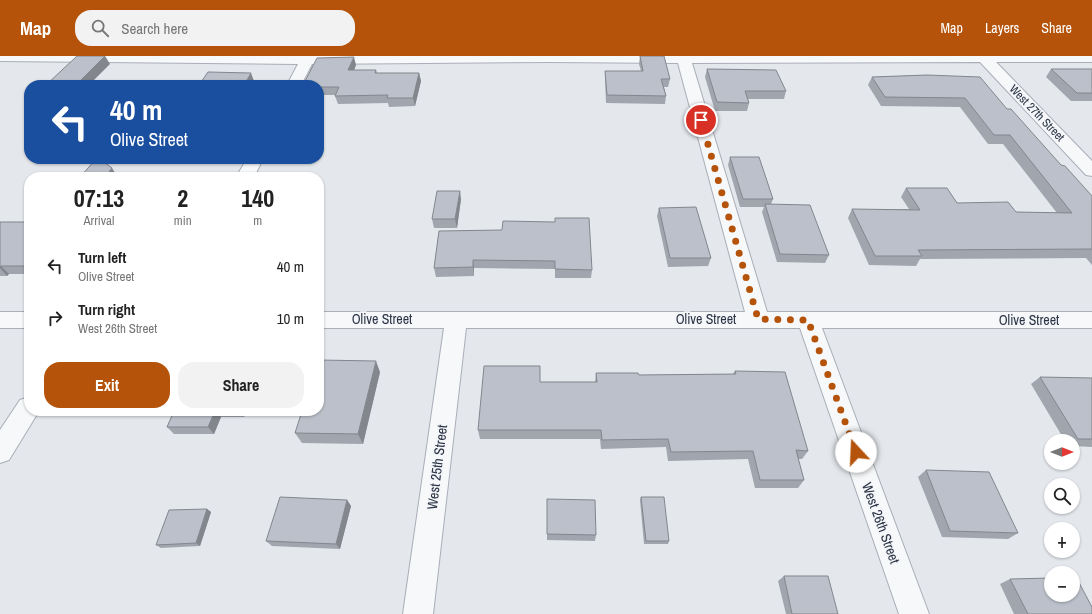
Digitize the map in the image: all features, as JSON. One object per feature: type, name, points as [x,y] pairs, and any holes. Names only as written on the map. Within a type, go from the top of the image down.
[{"type":"street","points":[[0,57],[1092,58]]},
{"type":"street","name":"West 27th Street","points":[[984,57],[1092,171]]},
{"type":"street","points":[[297,80],[308,58]]},
{"type":"street","points":[[683,58],[758,319]]},
{"type":"street","name":"West 25th Street","points":[[418,614],[456,319]]},
{"type":"street","points":[[0,320],[24,320]]},
{"type":"street","name":"Olive Street","points":[[324,320],[1092,320]]},
{"type":"street","name":"West 26th Street","points":[[808,320],[914,614]]},
{"type":"street","points":[[0,452],[24,415]]},
{"type":"building","points":[[77,56],[105,56],[81,80],[51,80]]},
{"type":"building","points":[[640,56],[664,56],[670,79],[661,79],[666,96],[607,95],[605,71],[643,71]]},
{"type":"building","points":[[354,57],[348,70],[376,70],[375,73],[419,73],[413,98],[387,98],[388,95],[335,96],[339,87],[324,87],[324,80],[306,80],[317,58]]},
{"type":"building","points":[[707,69],[776,70],[786,91],[745,91],[749,103],[717,102]]},
{"type":"building","points":[[1051,69],[1092,69],[1092,93],[1077,93]]},
{"type":"building","points":[[208,72],[251,73],[247,80],[202,80]]},
{"type":"building","points":[[927,75],[980,77],[1007,109],[1011,109],[1061,165],[1065,166],[1092,196],[1092,249],[918,250],[922,256],[875,256],[852,209],[920,210],[906,188],[947,188],[957,203],[1008,202],[1016,212],[1072,213],[1010,135],[994,135],[965,98],[885,97],[872,77]]},
{"type":"building","points":[[730,157],[759,157],[773,199],[743,199]]},
{"type":"building","points":[[92,164],[107,164],[112,168],[109,172],[84,172]]},
{"type":"building","points":[[437,191],[460,191],[455,219],[432,219]]},
{"type":"building","points":[[765,204],[810,205],[829,255],[780,254]]},
{"type":"building","points":[[696,207],[711,258],[670,258],[659,208]]},
{"type":"building","points":[[555,218],[589,218],[592,270],[555,269],[555,261],[473,260],[473,267],[434,268],[439,231],[502,230],[503,221],[555,222]]},
{"type":"building","points":[[0,222],[24,222],[24,266],[0,267]]},
{"type":"building","points":[[324,360],[376,361],[358,434],[295,433],[300,416],[324,416]]},
{"type":"building","points":[[484,366],[540,366],[540,382],[597,382],[596,373],[638,373],[639,375],[736,374],[735,371],[785,372],[808,451],[796,450],[804,480],[760,480],[753,451],[671,452],[668,439],[602,440],[601,430],[478,430]]},
{"type":"building","points":[[1040,377],[1092,378],[1092,439],[1080,439],[1080,434],[1075,434]]},
{"type":"building","points":[[172,416],[213,416],[208,427],[167,427]]},
{"type":"building","points":[[926,470],[989,472],[1018,533],[950,531]]},
{"type":"building","points":[[280,497],[347,500],[336,544],[266,541]]},
{"type":"building","points":[[641,497],[664,497],[669,541],[646,541]]},
{"type":"building","points":[[547,499],[595,500],[596,535],[547,534]]},
{"type":"building","points":[[207,509],[196,543],[156,545],[169,510]]},
{"type":"building","points":[[784,576],[828,576],[838,614],[792,614]]},
{"type":"building","points":[[1044,578],[1044,602],[1080,602],[1080,584],[1092,607],[1092,614],[1028,614],[1010,579]]},
{"type":"route","points":[[701,120],[758,319],[808,320],[856,452]]}]
